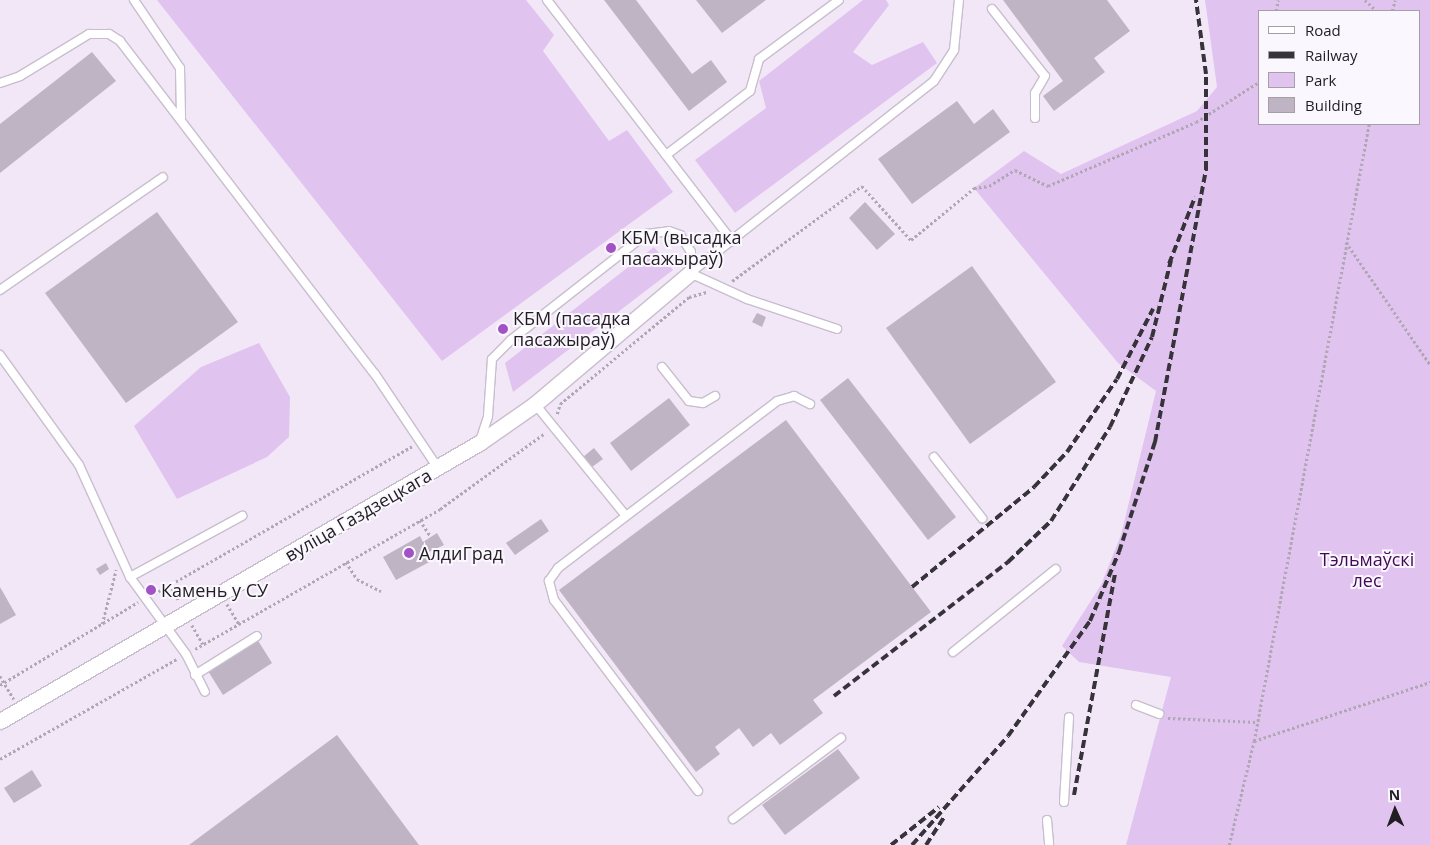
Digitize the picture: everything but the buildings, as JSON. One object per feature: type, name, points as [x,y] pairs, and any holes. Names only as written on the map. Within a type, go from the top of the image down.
[{"type":"street","name":"вуліца Газдзецкага","points":[[0,721],[479,443],[535,404],[690,273]]},
{"type":"lane","points":[[134,0],[180,68],[181,117]]},
{"type":"lane","points":[[547,0],[732,240]]},
{"type":"lane","points":[[666,155],[750,91],[759,60],[839,0]]},
{"type":"lane","points":[[690,273],[934,81],[954,50],[959,0]]},
{"type":"lane","points":[[992,8],[1044,76],[1035,93],[1035,118]]},
{"type":"lane","points":[[0,83],[20,76],[89,34],[109,34],[120,41],[181,117],[375,374],[438,468]]},
{"type":"lane","points":[[0,290],[163,177]]},
{"type":"lane","points":[[479,443],[488,416],[488,372],[499,349],[646,234],[669,230],[680,235],[691,252],[690,273]]},
{"type":"lane","points":[[690,273],[722,288],[837,330]]},
{"type":"lane","points":[[0,355],[78,465],[130,577],[143,600],[186,654],[195,675],[206,692]]},
{"type":"lane","points":[[662,367],[689,402],[703,403],[715,396]]},
{"type":"lane","points":[[698,791],[549,588],[558,568],[777,401],[794,396],[810,404]]},
{"type":"lane","points":[[535,404],[626,516]]},
{"type":"lane","points":[[934,457],[982,518]]},
{"type":"lane","points":[[130,577],[242,516]]},
{"type":"lane","points":[[953,652],[1056,569]]},
{"type":"lane","points":[[195,675],[257,636]]},
{"type":"lane","points":[[1136,705],[1159,714]]},
{"type":"lane","points":[[1064,802],[1069,717]]},
{"type":"lane","points":[[734,819],[841,738]]},
{"type":"lane","points":[[1047,820],[1049,845]]},
{"type":"path","points":[[1365,0],[1376,10]]},
{"type":"path","points":[[0,759],[420,520],[553,427],[560,404],[689,297],[722,288],[862,186],[911,240],[974,188],[989,186],[1015,170],[1048,186],[1196,122],[1258,83]]},
{"type":"path","points":[[1229,845],[1254,741],[1369,125]]},
{"type":"path","points":[[1346,242],[1430,364]]},
{"type":"path","points":[[0,685],[143,600],[420,441]]},
{"type":"path","points":[[420,520],[431,537]]},
{"type":"path","points":[[102,624],[119,556]]},
{"type":"path","points":[[346,562],[357,579],[381,591]]},
{"type":"path","points":[[221,594],[239,624]]},
{"type":"path","points":[[0,676],[19,709]]},
{"type":"path","points":[[1254,741],[1430,682]]},
{"type":"path","points":[[1159,714],[1171,720],[1257,722]]},
{"type":"green space","points":[[157,0],[526,0],[554,35],[543,51],[609,141],[627,130],[673,192],[442,361]]},
{"type":"green space","points":[[863,0],[886,0],[889,5],[853,52],[872,65],[923,42],[937,63],[735,213],[695,160],[766,108],[759,81]]},
{"type":"green space","name":"Тэльмаўскі лес","points":[[1205,0],[1430,0],[1430,845],[1126,845],[1171,677],[1079,662],[1062,646],[1101,585],[1121,535],[1156,391],[1118,363],[974,188],[1024,151],[1061,174],[1197,111],[1217,87]]},
{"type":"green space","points":[[654,247],[673,270],[513,392],[505,363]]},
{"type":"green space","points":[[259,343],[290,397],[289,437],[267,457],[177,499],[134,426],[201,367]]},
{"type":"railway","points":[[912,845],[1008,736],[1090,621],[1119,552],[1155,442],[1206,169],[1206,74],[1196,0]]},
{"type":"railway","points":[[1169,264],[1195,197]]},
{"type":"railway","points":[[834,696],[1008,562],[1051,521],[1110,427],[1152,337],[1171,260]]},
{"type":"railway","points":[[912,587],[1034,487],[1067,452],[1117,379],[1153,309]]},
{"type":"railway","points":[[1074,795],[1115,574]]},
{"type":"railway","points":[[891,845],[939,807]]},
{"type":"railway","points":[[926,845],[944,817]]},
{"type":"place","name":"КБМ (высадка пасажыраў)","points":[[611,248]]},
{"type":"place","name":"КБМ (пасадка пасажыраў)","points":[[503,329]]},
{"type":"place","name":"АлдиГрад","points":[[409,553]]},
{"type":"place","name":"Камень у СУ","points":[[151,590]]}]
